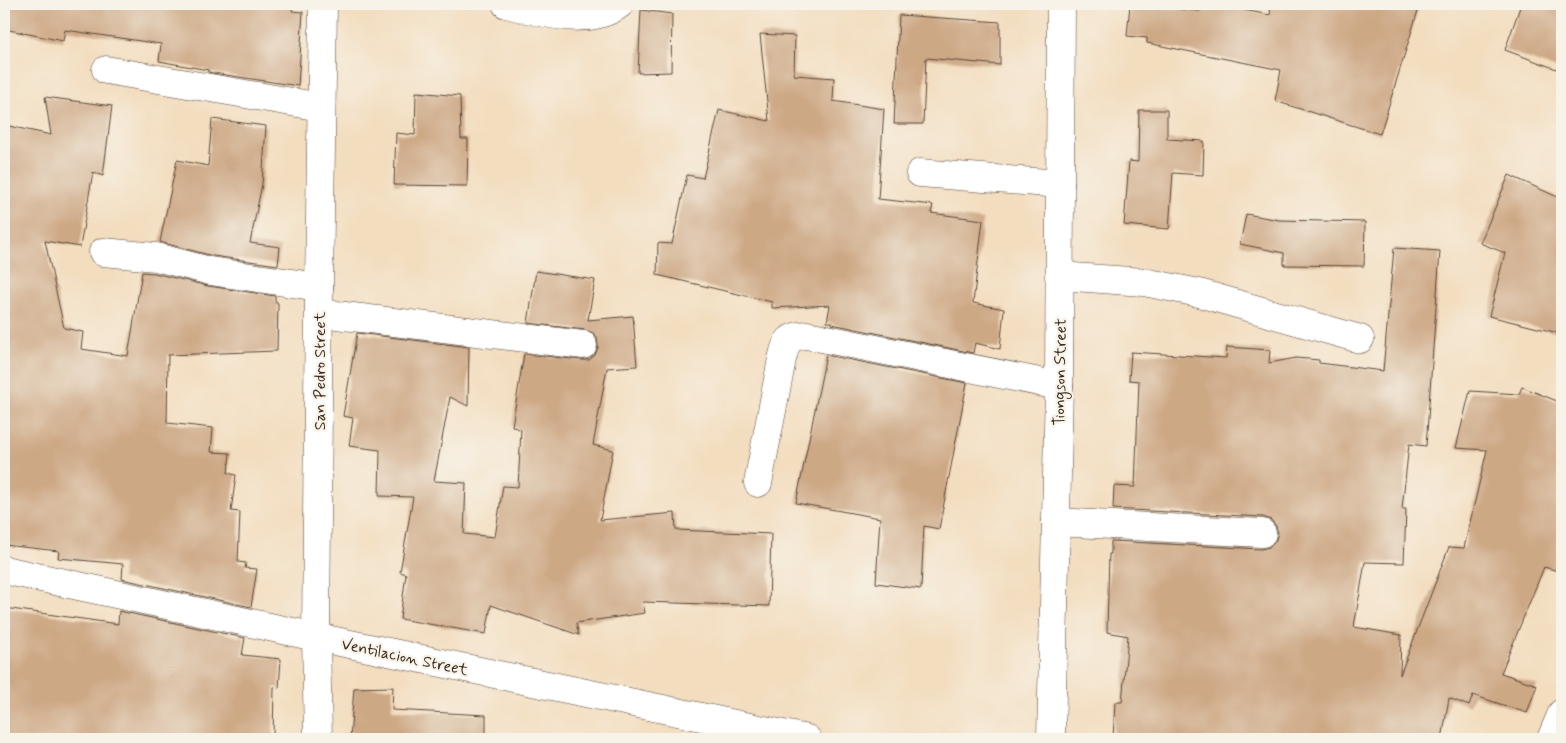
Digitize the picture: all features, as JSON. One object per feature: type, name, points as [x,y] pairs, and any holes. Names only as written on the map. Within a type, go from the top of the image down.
[{"type":"street","name":"San Pedro Street","points":[[318,739],[316,637],[323,4]]},
{"type":"street","points":[[506,4],[552,15],[591,16],[620,4]]},
{"type":"street","name":"Tiongson Street","points":[[1051,739],[1059,386],[1061,4]]},
{"type":"street","points":[[106,70],[321,107]]},
{"type":"street","points":[[920,173],[1060,184]]},
{"type":"street","points":[[103,252],[156,257],[319,300],[582,345]]},
{"type":"street","points":[[1059,276],[1144,282],[1199,293],[1360,339]]},
{"type":"street","points":[[758,483],[782,358],[787,342],[795,336],[807,335],[1059,386]]},
{"type":"street","points":[[1056,522],[1262,533]]},
{"type":"street","name":"Ventilacion Street","points":[[4,570],[807,739]]},
{"type":"street","points":[[1551,739],[1562,712]]},
{"type":"building","points":[[4,4],[293,4],[292,11],[303,12],[298,86],[213,73],[208,72],[208,70],[159,61],[161,44],[65,30],[63,41],[4,29]]},
{"type":"building","points":[[1130,4],[1200,11],[1201,4],[1212,4],[1270,15],[1271,4],[1420,4],[1380,134],[1275,101],[1281,70],[1147,43],[1147,38],[1127,36]]},
{"type":"building","points":[[1521,4],[1562,4],[1562,71],[1505,50]]},
{"type":"building","points":[[641,10],[672,14],[671,72],[638,73]]},
{"type":"building","points":[[899,15],[1000,22],[1000,65],[926,58],[923,124],[894,124]]},
{"type":"building","points":[[760,34],[795,36],[794,75],[834,78],[833,101],[884,109],[878,199],[933,205],[931,213],[983,220],[973,303],[1004,309],[1000,349],[975,343],[973,353],[832,324],[832,322],[827,322],[830,305],[772,308],[772,302],[657,275],[658,243],[672,244],[687,175],[703,178],[719,110],[769,121]]},
{"type":"building","points":[[416,92],[460,96],[461,139],[468,139],[467,186],[394,185],[396,133],[415,135]]},
{"type":"building","points":[[45,97],[112,106],[103,176],[93,172],[80,247],[45,241],[64,328],[83,332],[81,349],[128,356],[142,272],[154,273],[208,286],[275,296],[275,301],[278,303],[277,351],[168,355],[167,423],[213,428],[211,452],[230,453],[228,473],[236,475],[231,511],[240,512],[238,562],[246,563],[245,568],[257,569],[251,607],[122,579],[123,564],[58,558],[59,551],[4,545],[4,320],[6,297],[4,125],[51,135]]},
{"type":"building","points":[[1139,110],[1167,110],[1167,139],[1204,141],[1203,175],[1173,173],[1169,229],[1124,225],[1129,161],[1138,162]]},
{"type":"building","points":[[212,119],[266,126],[262,184],[250,243],[280,247],[278,265],[213,256],[160,242],[177,160],[208,166]]},
{"type":"building","points":[[1509,175],[1562,199],[1562,314],[1558,333],[1489,316],[1505,253],[1480,243]]},
{"type":"building","points":[[1246,214],[1279,220],[1365,222],[1364,266],[1284,265],[1284,253],[1240,244]]},
{"type":"building","points":[[1394,248],[1440,251],[1426,446],[1409,444],[1402,509],[1406,509],[1404,563],[1365,562],[1354,627],[1401,635],[1400,675],[1449,547],[1464,548],[1487,450],[1456,448],[1470,391],[1519,394],[1522,387],[1562,403],[1562,572],[1544,567],[1501,673],[1537,685],[1527,713],[1473,695],[1469,706],[1449,698],[1442,739],[1113,739],[1115,702],[1122,702],[1128,636],[1107,632],[1111,541],[1261,549],[1269,547],[1275,542],[1278,533],[1276,526],[1271,520],[1263,517],[1113,509],[1114,486],[1135,487],[1139,381],[1129,380],[1131,352],[1226,358],[1227,347],[1270,350],[1269,363],[1296,358],[1319,360],[1319,363],[1383,371]]},
{"type":"building","points":[[536,271],[595,280],[588,320],[633,316],[637,366],[607,368],[593,445],[613,450],[600,520],[675,513],[676,530],[771,534],[769,606],[643,602],[645,613],[576,623],[579,635],[491,605],[486,634],[400,619],[406,574],[400,572],[413,497],[379,496],[380,450],[349,446],[353,418],[343,416],[357,333],[469,347],[468,406],[450,397],[434,481],[466,483],[464,534],[495,537],[503,486],[518,487],[521,430],[512,426],[524,354],[589,360],[595,355],[598,347],[597,338],[593,333],[585,330],[528,323]]},
{"type":"building","points":[[826,355],[967,383],[939,529],[924,526],[921,589],[876,583],[880,518],[796,503]]},
{"type":"building","points":[[4,608],[118,624],[119,611],[245,638],[242,655],[281,659],[279,688],[274,687],[273,739],[4,739]]},
{"type":"building","points":[[393,687],[392,710],[486,715],[486,739],[350,739],[354,688]]}]
